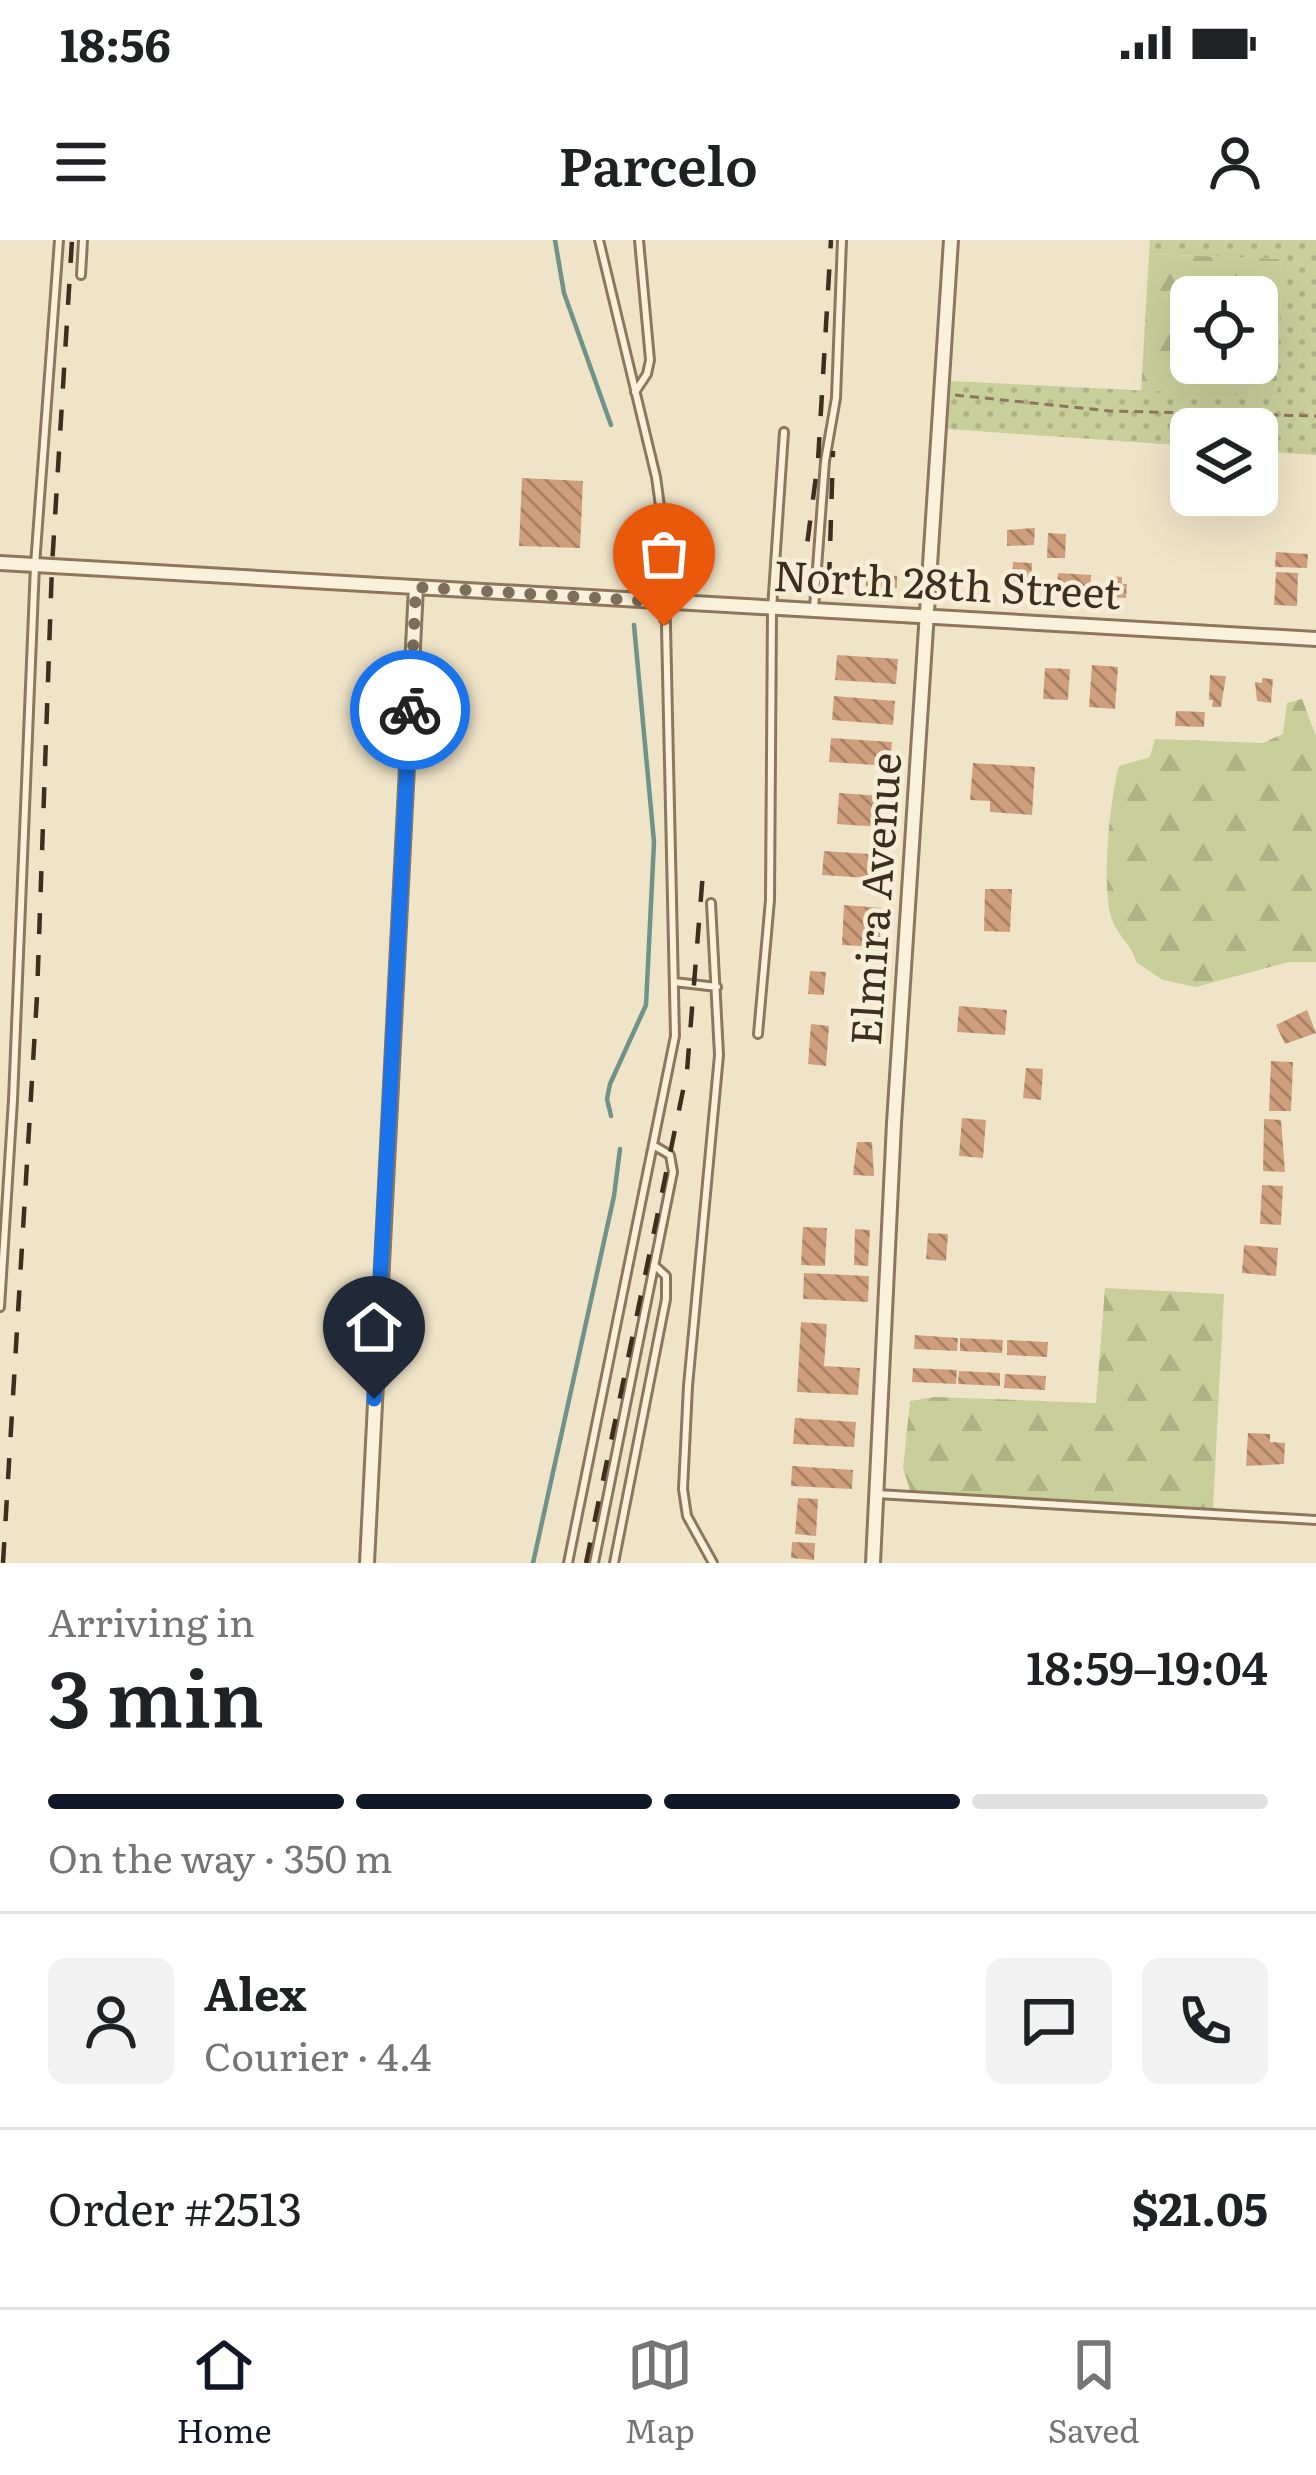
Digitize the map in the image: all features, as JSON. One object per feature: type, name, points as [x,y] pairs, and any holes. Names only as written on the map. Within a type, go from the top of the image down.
[{"type":"street","name":"Elmira Avenue","points":[[873,1563],[894,1123],[951,240]]},
{"type":"street","name":"North 28th Street","points":[[0,563],[1316,639]]},
{"type":"street","points":[[367,1563],[416,587]]},
{"type":"lane","points":[[0,1307],[35,565],[59,240]]},
{"type":"lane","points":[[81,275],[83,240]]},
{"type":"lane","points":[[568,1563],[675,1036],[660,501],[598,240]]},
{"type":"lane","points":[[634,392],[650,360],[639,240]]},
{"type":"lane","points":[[814,611],[823,488],[836,398],[842,240]]},
{"type":"lane","points":[[758,1034],[770,900],[772,609],[784,432]]},
{"type":"lane","points":[[711,903],[719,1055],[683,1489],[689,1521],[713,1563]]},
{"type":"lane","points":[[674,982],[717,987]]},
{"type":"lane","points":[[594,1563],[673,1166],[666,1150],[652,1144]]},
{"type":"lane","points":[[614,1563],[667,1300],[666,1276],[654,1265]]},
{"type":"lane","points":[[877,1494],[1316,1520]]},
{"type":"path","points":[[941,394],[1110,411],[1316,416]]},
{"type":"green space","points":[[1150,240],[1316,240],[1316,455],[1278,452],[1278,408],[1170,408],[1170,445],[948,429],[951,381],[1277,397],[1282,259],[1149,254]]},
{"type":"green space","points":[[1149,254],[1282,259],[1278,369],[1278,276],[1170,276],[1170,384],[1277,384],[1277,397],[1141,392]]},
{"type":"green space","points":[[1302,699],[1316,736],[1316,962],[1289,962],[1196,987],[1163,980],[1137,963],[1109,909],[1108,845],[1119,766],[1150,757],[1155,739],[1263,743],[1283,734],[1287,703]]},
{"type":"green space","points":[[1105,1288],[1224,1294],[1213,1509],[912,1496],[903,1468],[910,1401],[935,1397],[1096,1403]]},
{"type":"building","points":[[522,478],[583,481],[580,548],[519,546]]},
{"type":"building","points":[[1035,528],[1034,545],[1007,546],[1007,530]]},
{"type":"building","points":[[1048,533],[1066,534],[1065,558],[1047,558]]},
{"type":"building","points":[[1276,552],[1308,554],[1307,568],[1275,567]]},
{"type":"building","points":[[1013,562],[1032,563],[1031,587],[1012,586]]},
{"type":"building","points":[[1276,572],[1298,573],[1297,606],[1274,605]]},
{"type":"building","points":[[1058,573],[1091,575],[1090,592],[1057,591]]},
{"type":"building","points":[[866,574],[897,576],[897,588],[866,586]]},
{"type":"building","points":[[1108,576],[1122,577],[1122,584],[1127,584],[1126,598],[1107,597]]},
{"type":"building","points":[[837,655],[898,659],[896,684],[835,680]]},
{"type":"building","points":[[1092,665],[1118,667],[1115,709],[1089,707]]},
{"type":"building","points":[[1045,668],[1070,669],[1068,700],[1043,699]]},
{"type":"building","points":[[1210,675],[1226,676],[1221,707],[1212,707],[1213,700],[1209,700]]},
{"type":"building","points":[[1262,678],[1273,679],[1271,703],[1257,701],[1255,682],[1262,683]]},
{"type":"building","points":[[834,696],[895,701],[893,725],[832,720]]},
{"type":"building","points":[[1176,711],[1205,712],[1204,727],[1175,726]]},
{"type":"building","points":[[831,738],[892,742],[890,766],[829,762]]},
{"type":"building","points":[[973,763],[1035,767],[1032,815],[990,812],[990,801],[970,800]]},
{"type":"building","points":[[839,793],[882,796],[880,827],[837,824]]},
{"type":"building","points":[[824,851],[884,855],[883,879],[822,875]]},
{"type":"building","points":[[985,889],[1012,889],[1010,932],[984,931]]},
{"type":"building","points":[[844,905],[882,908],[879,947],[842,945]]},
{"type":"building","points":[[810,971],[826,972],[824,995],[808,994]]},
{"type":"building","points":[[959,1006],[1007,1010],[1005,1035],[957,1032]]},
{"type":"building","points":[[1307,1010],[1316,1033],[1285,1044],[1276,1025]]},
{"type":"building","points":[[811,1024],[829,1026],[826,1066],[808,1064]]},
{"type":"building","points":[[1271,1061],[1293,1062],[1291,1111],[1269,1111]]},
{"type":"building","points":[[1026,1068],[1043,1069],[1041,1100],[1023,1098]]},
{"type":"building","points":[[962,1118],[986,1120],[983,1158],[959,1156]]},
{"type":"building","points":[[1264,1119],[1281,1120],[1285,1172],[1263,1171]]},
{"type":"building","points":[[857,1142],[872,1142],[874,1176],[853,1175]]},
{"type":"building","points":[[1262,1185],[1283,1186],[1281,1225],[1260,1224]]},
{"type":"building","points":[[803,1227],[827,1228],[825,1266],[801,1265]]},
{"type":"building","points":[[855,1229],[870,1230],[868,1266],[854,1265]]},
{"type":"building","points":[[928,1233],[948,1234],[946,1261],[926,1259]]},
{"type":"building","points":[[1244,1245],[1278,1248],[1276,1276],[1242,1273]]},
{"type":"building","points":[[804,1273],[869,1276],[868,1302],[803,1299]]},
{"type":"building","points":[[801,1322],[827,1324],[824,1366],[860,1368],[858,1395],[797,1392]]},
{"type":"building","points":[[915,1335],[958,1338],[957,1351],[914,1349]]},
{"type":"building","points":[[960,1338],[1003,1340],[1002,1353],[960,1351]]},
{"type":"building","points":[[1007,1340],[1048,1342],[1047,1357],[1007,1355]]},
{"type":"building","points":[[913,1368],[957,1370],[956,1384],[912,1382]]},
{"type":"building","points":[[959,1371],[1000,1373],[1000,1386],[958,1384]]},
{"type":"building","points":[[1005,1374],[1046,1376],[1045,1390],[1004,1388]]},
{"type":"building","points":[[795,1418],[856,1422],[854,1447],[793,1444]]},
{"type":"building","points":[[1248,1433],[1270,1434],[1270,1442],[1285,1443],[1284,1464],[1246,1466]]},
{"type":"building","points":[[792,1466],[853,1470],[852,1489],[791,1486]]},
{"type":"building","points":[[798,1498],[818,1499],[816,1536],[795,1534]]},
{"type":"building","points":[[792,1542],[815,1543],[814,1560],[791,1558]]},
{"type":"waterway","points":[[555,240],[564,293],[611,425]]},
{"type":"waterway","points":[[611,1116],[610,1084],[646,1005],[654,842],[634,625]]},
{"type":"waterway","points":[[533,1563],[614,1196],[620,1149]]},
{"type":"railway","points":[[3,1563],[37,996],[52,566],[72,240]]},
{"type":"railway","points":[[802,583],[818,461],[831,240]]},
{"type":"railway","points":[[829,583],[833,451]]},
{"type":"railway","points":[[586,1563],[687,1071],[703,872]]},
{"type":"way so far","points":[[410,710],[416,587],[664,602],[664,626]]},
{"type":"route","points":[[374,1399],[410,710]]}]
